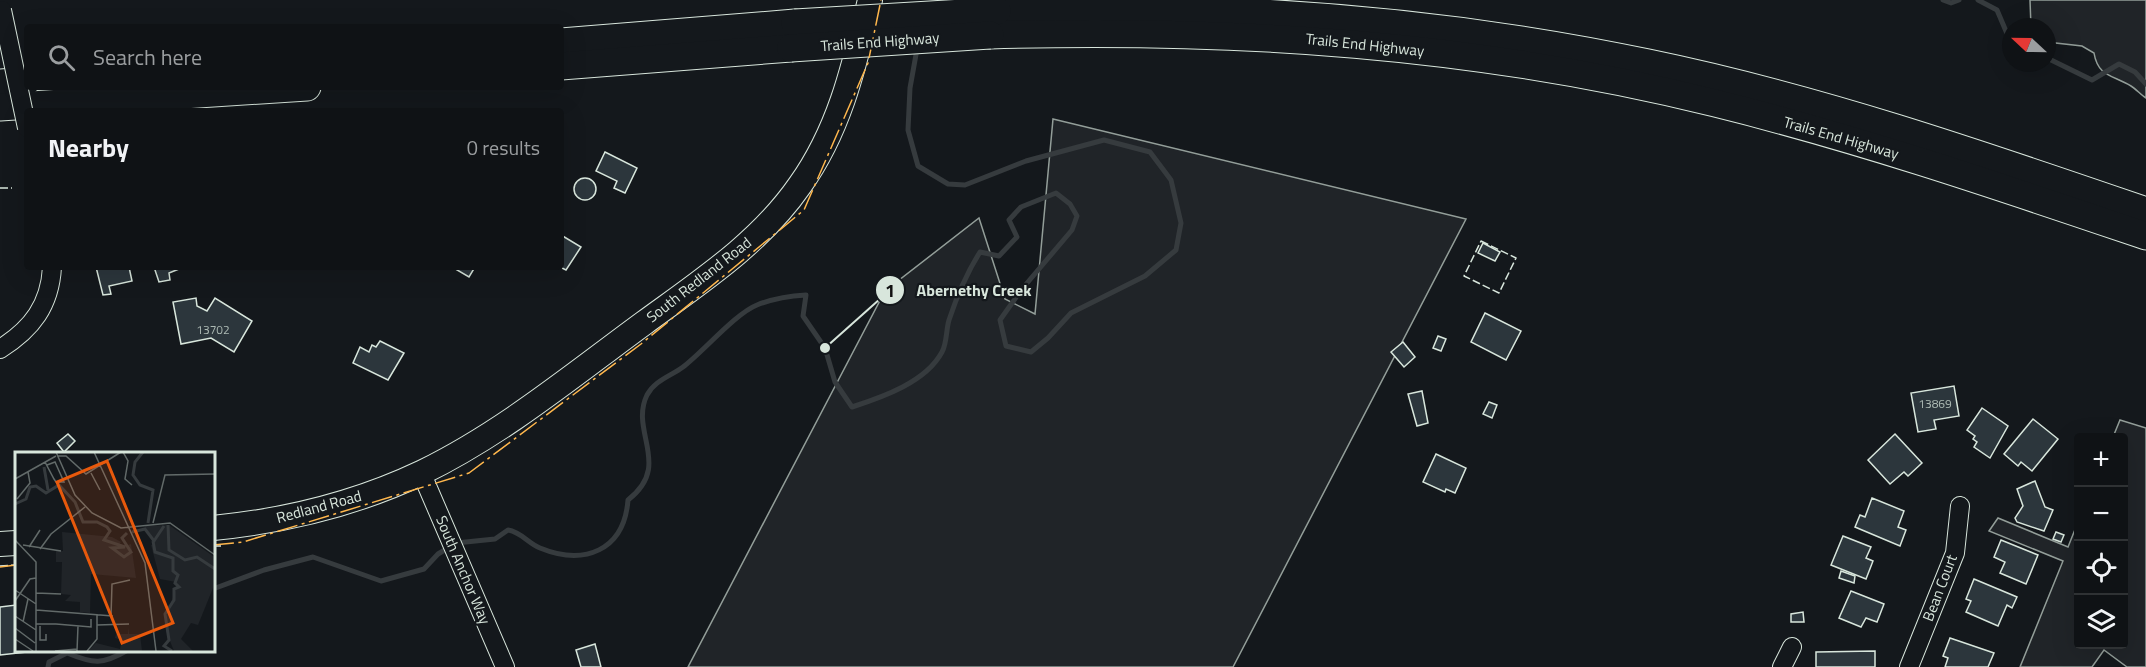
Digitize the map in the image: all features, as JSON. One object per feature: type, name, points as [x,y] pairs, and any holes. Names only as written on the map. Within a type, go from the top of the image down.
[{"type":"highway","name":"Trails End Highway","points":[[564,42],[793,35],[993,23],[1098,8],[1301,14],[1419,25],[1572,48],[1672,68],[1837,111],[1998,160],[2146,211]]},
{"type":"highway","name":"Trails End Highway","points":[[993,23],[1114,32],[1278,37],[1398,47],[1563,72],[1714,102],[1842,137],[2146,236]]},
{"type":"highway","name":"Trails End Highway","points":[[564,66],[793,35]]},
{"type":"highway","points":[[0,82],[24,81]]},
{"type":"highway","points":[[0,107],[261,90]]},
{"type":"main road","name":"South Redland Road","points":[[422,472],[485,437],[559,386],[712,273],[764,229],[798,188],[832,129],[850,80],[870,0]]},
{"type":"main road","name":"Redland Road","points":[[214,528],[272,520],[324,507],[422,472]]},
{"type":"main road","points":[[0,544],[15,543]]},
{"type":"street","points":[[1,5],[24,114]]},
{"type":"street","points":[[0,349],[18,337],[38,317],[46,299],[51,270]]},
{"type":"street","name":"South Anchor Way","points":[[422,472],[444,529],[505,667]]},
{"type":"street","name":"Bean Court","points":[[1909,667],[1955,553],[1960,506]]},
{"type":"street","points":[[1782,667],[1792,647]]},
{"type":"shaded area","points":[[2030,0],[2146,0],[2146,98],[2131,86],[2103,71],[2094,53],[2082,46],[2056,43],[2056,18],[2031,18]]},
{"type":"shaded area","points":[[1053,119],[1466,219],[1233,667],[688,667],[885,291],[979,218],[1005,299],[1035,314]]},
{"type":"shaded area","points":[[2120,420],[2146,428],[2146,667],[2127,667],[2104,650],[2092,667],[2020,667],[2063,561],[1989,531],[1998,518],[2068,547],[2074,532],[2074,649],[2128,649],[2128,433],[2115,433]]},
{"type":"building","points":[[605,152],[637,168],[625,193],[614,188],[617,181],[596,171]]},
{"type":"building","points":[[585,178],[593,181],[596,189],[593,197],[585,200],[577,197],[574,189],[577,181]]},
{"type":"building","points":[[564,237],[581,247],[566,270],[564,269]]},
{"type":"building","points":[[1483,243],[1500,252],[1495,261],[1478,253]]},
{"type":"building","points":[[97,270],[130,270],[132,281],[109,286],[111,294],[103,295]]},
{"type":"building","points":[[155,270],[176,270],[169,273],[170,280],[159,282]]},
{"type":"building","points":[[457,270],[473,270],[469,277]]},
{"type":"building","points":[[196,298],[197,306],[207,311],[215,298],[252,321],[234,352],[211,338],[181,344],[173,302]]},
{"type":"building","points":[[1485,313],[1521,331],[1506,360],[1471,342]]},
{"type":"building","points":[[1438,336],[1446,339],[1441,351],[1433,348]]},
{"type":"building","points":[[380,341],[404,353],[388,380],[353,363],[360,347],[369,352],[372,345],[376,347]]},
{"type":"building","points":[[1403,342],[1415,357],[1404,367],[1391,352]]},
{"type":"building","points":[[1954,386],[1959,416],[1934,420],[1936,429],[1918,432],[1911,393]]},
{"type":"building","points":[[1422,391],[1428,423],[1417,426],[1408,394]]},
{"type":"building","points":[[1489,402],[1497,405],[1492,418],[1483,414]]},
{"type":"building","points":[[1982,408],[2008,426],[1990,458],[1974,447],[1977,442],[1973,439],[1975,436],[1967,430]]},
{"type":"building","points":[[2033,419],[2058,439],[2032,471],[2021,462],[2018,466],[2004,454]]},
{"type":"building","points":[[68,434],[75,441],[64,452],[57,443]]},
{"type":"building","points":[[1895,434],[1922,463],[1908,476],[1904,472],[1890,484],[1868,460]]},
{"type":"building","points":[[1436,454],[1466,468],[1455,493],[1446,489],[1445,492],[1423,482]]},
{"type":"building","points":[[2035,481],[2045,507],[2053,510],[2044,531],[2017,522],[2015,518],[2023,506],[2017,489]]},
{"type":"building","points":[[1872,498],[1904,511],[1898,527],[1906,530],[1900,546],[1855,527],[1860,515],[1865,517]]},
{"type":"building","points":[[2056,532],[2064,535],[2061,542],[2053,539]]},
{"type":"building","points":[[1843,536],[1871,547],[1866,558],[1873,561],[1866,579],[1831,565]]},
{"type":"building","points":[[2001,540],[2038,555],[2026,584],[2000,573],[2005,562],[1994,557]]},
{"type":"building","points":[[1841,571],[1855,576],[1854,583],[1839,578]]},
{"type":"building","points":[[1974,579],[2017,597],[2012,608],[2007,605],[1998,626],[1966,612],[1971,601],[1966,599]]},
{"type":"building","points":[[1851,591],[1884,604],[1877,622],[1866,618],[1861,627],[1839,618]]},
{"type":"building","points":[[15,605],[15,652],[27,652],[0,655],[0,607]]},
{"type":"building","points":[[1803,612],[1804,622],[1791,622],[1791,614]]},
{"type":"building","points":[[1950,638],[1994,653],[1988,667],[1945,667],[1948,658],[1943,656]]},
{"type":"building","points":[[595,644],[601,667],[581,667],[576,650]]},
{"type":"building","points":[[1875,651],[1875,667],[1816,667],[1816,652]]},
{"type":"waterway","points":[[1943,0],[1951,3],[1959,0]]},
{"type":"waterway","points":[[1978,0],[1997,10],[2002,22]]},
{"type":"waterway","points":[[214,589],[264,570],[313,557],[381,581],[424,569],[438,554],[456,543],[495,539],[508,530],[540,548],[556,553],[572,555],[599,550],[619,532],[628,500],[641,487],[647,474],[649,461],[643,422],[643,409],[647,395],[654,386],[691,361],[739,316],[763,303],[806,295],[803,316],[825,348],[835,382],[852,407],[877,398],[915,380],[935,363],[944,348],[949,320],[959,294],[980,252],[999,256],[1017,237],[1009,220],[1021,207],[1056,193],[1070,204],[1077,216],[1072,230],[1022,289],[1000,320],[1006,346],[1031,352],[1048,338],[1071,313],[1145,276],[1176,250],[1181,223],[1171,180],[1150,152],[1104,140],[1026,161],[965,185],[948,184],[918,166],[908,130],[910,88],[917,49]]},
{"type":"waterway","points":[[2056,62],[2092,80],[2119,64],[2135,72],[2146,84]]},
{"type":"waterway","points":[[48,667],[49,662],[67,653],[98,661],[124,652]]},
{"type":"fence","points":[[0,188],[12,188]]},
{"type":"fence","points":[[1481,241],[1516,258],[1499,293],[1464,276],[1481,241]]},
{"type":"fence","points":[[214,546],[223,546]]},
{"type":"fence","points":[[0,566],[15,565]]},
{"type":"power","points":[[214,545],[243,542],[469,473],[641,344],[804,210],[868,63],[881,0]]},
{"type":"power","points":[[0,567],[15,565]]},
{"type":"place","name":"Abernethy Creek","points":[[825,348]]}]
